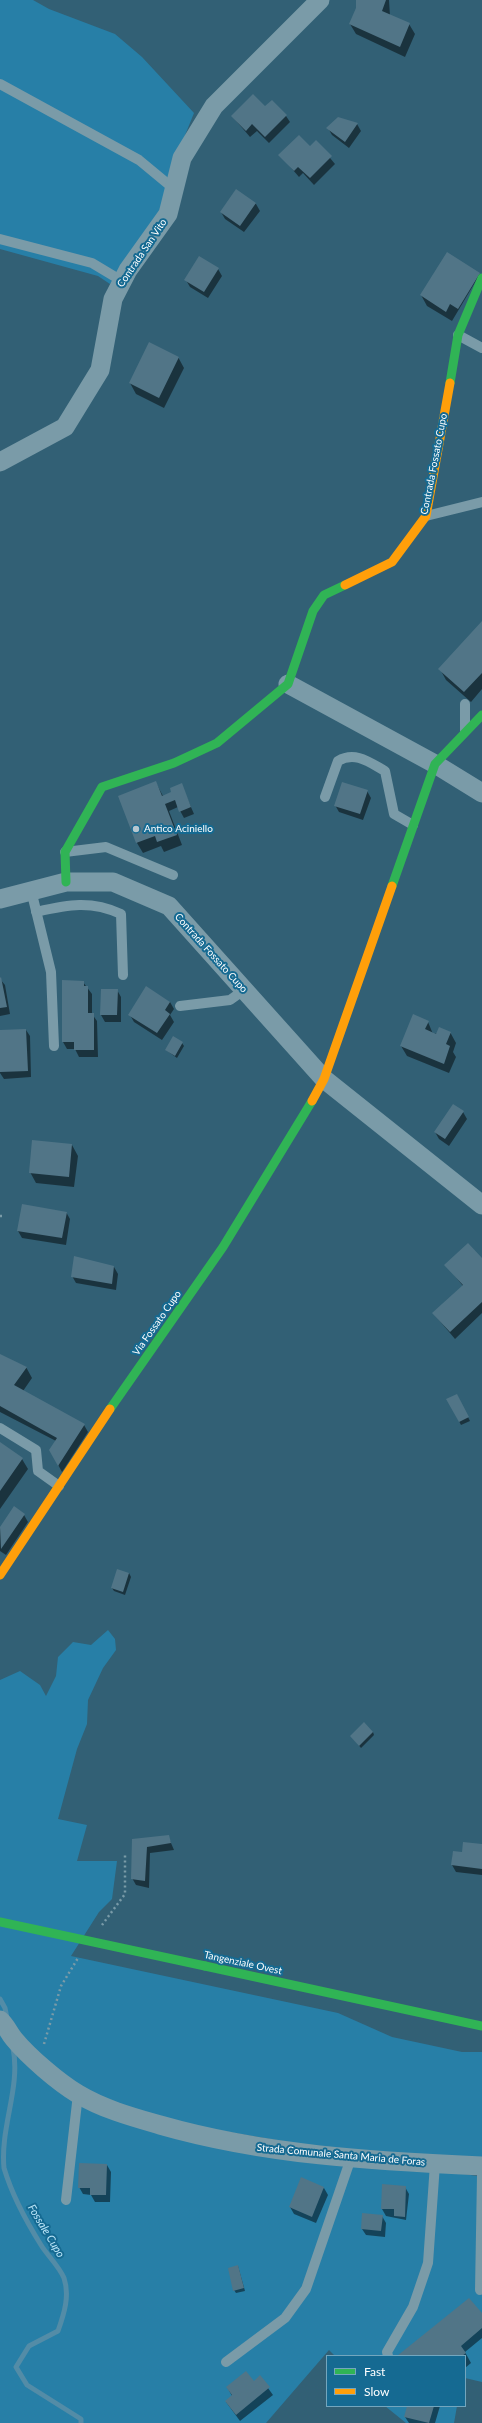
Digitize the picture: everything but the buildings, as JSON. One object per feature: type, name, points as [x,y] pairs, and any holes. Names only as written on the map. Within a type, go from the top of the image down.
[{"type":"street","name":"Contrada San Vito","points":[[0,462],[65,427],[100,370],[112,299],[122,281],[168,214],[182,158],[214,106],[320,0]]},
{"type":"street","name":"Contrada Fossato Cupo","points":[[288,684],[313,611],[324,595],[392,562],[426,516],[458,335],[482,278]]},
{"type":"street","points":[[66,882],[65,852],[102,787],[174,763],[217,743],[288,684],[435,764],[482,793]]},
{"type":"street","points":[[324,1079],[435,764],[482,715]]},
{"type":"street","name":"Contrada Fossato Cupo","points":[[0,899],[66,882],[113,882],[169,906],[324,1079],[482,1205]]},
{"type":"street","name":"Via Fossato Cupo","points":[[0,1575],[59,1486],[223,1247],[299,1125],[324,1079]]},
{"type":"street","name":"Tangenziale Ovest","points":[[0,1922],[482,2026]]},
{"type":"street","name":"Strada Comunale Santa Maria de Foras","points":[[2,2021],[15,2040],[63,2083],[78,2094],[116,2113],[208,2139],[262,2149],[351,2158],[482,2166]]},
{"type":"lane","points":[[0,84],[139,160],[174,189]]},
{"type":"lane","points":[[0,239],[92,263],[122,281]]},
{"type":"lane","points":[[458,335],[482,348]]},
{"type":"lane","points":[[426,516],[482,502]]},
{"type":"lane","points":[[465,704],[465,733]]},
{"type":"lane","points":[[324,797],[338,761],[346,756],[357,756],[385,771],[394,814],[413,825]]},
{"type":"lane","points":[[65,852],[106,847],[173,875]]},
{"type":"lane","points":[[31,890],[51,972],[54,1046]]},
{"type":"lane","points":[[36,912],[66,905],[102,906],[120,914],[123,975]]},
{"type":"lane","points":[[180,1006],[230,1000],[244,990]]},
{"type":"lane","points":[[0,1428],[36,1450],[38,1471],[59,1486]]},
{"type":"lane","points":[[66,2200],[78,2094]]},
{"type":"lane","points":[[226,2362],[285,2318],[306,2289],[351,2158]]},
{"type":"lane","points":[[388,2355],[387,2352],[413,2307],[428,2263],[435,2164]]},
{"type":"lane","points":[[480,2290],[482,2175]]},
{"type":"shaded area","points":[[0,0],[33,0],[49,9],[115,34],[142,57],[194,113],[173,165],[166,204],[110,284],[98,276],[0,249]]},
{"type":"shaded area","points":[[108,1630],[115,1639],[116,1650],[103,1668],[88,1700],[87,1724],[77,1749],[58,1819],[87,1825],[77,1861],[117,1861],[112,1899],[99,1912],[71,1956],[338,2013],[392,2037],[462,2052],[482,2052],[482,2159],[331,2149],[89,2109],[482,2177],[482,2382],[466,2378],[466,2355],[334,2355],[329,2350],[266,2423],[0,2423],[0,1680],[20,1671],[40,1685],[46,1696],[56,1676],[58,1657],[73,1642],[91,1645]]},
{"type":"shaded area","points":[[386,2407],[457,2407],[454,2423],[406,2423]]},
{"type":"waterway","name":"Fossale Cupo","points":[[0,1999],[5,2008],[7,2018]]},
{"type":"waterway","name":"Fossale Cupo","points":[[13,2048],[15,2063],[13,2092],[5,2137],[4,2168],[15,2198],[25,2217],[46,2253],[62,2274],[66,2285],[64,2312],[58,2331],[29,2346],[16,2367],[27,2385],[81,2419],[81,2423]]},
{"type":"traffic: fast","points":[[450,383],[458,335],[482,278]]},
{"type":"traffic: fast","points":[[66,882],[65,852],[102,787],[174,763],[217,743],[288,684],[313,611],[324,595],[345,585]]},
{"type":"traffic: fast","points":[[392,886],[435,764],[482,715]]},
{"type":"traffic: fast","points":[[110,1409],[223,1247],[312,1101]]},
{"type":"traffic: fast","points":[[0,1922],[205,1966]]},
{"type":"traffic: fast","points":[[205,1966],[482,2026]]},
{"type":"traffic: slow","points":[[345,585],[392,562],[426,516],[450,383]]},
{"type":"traffic: slow","points":[[312,1101],[324,1079],[392,886]]},
{"type":"traffic: slow","points":[[0,1575],[110,1409]]},
{"type":"place","name":"Antico Aciniello","points":[[136,829]]}]
